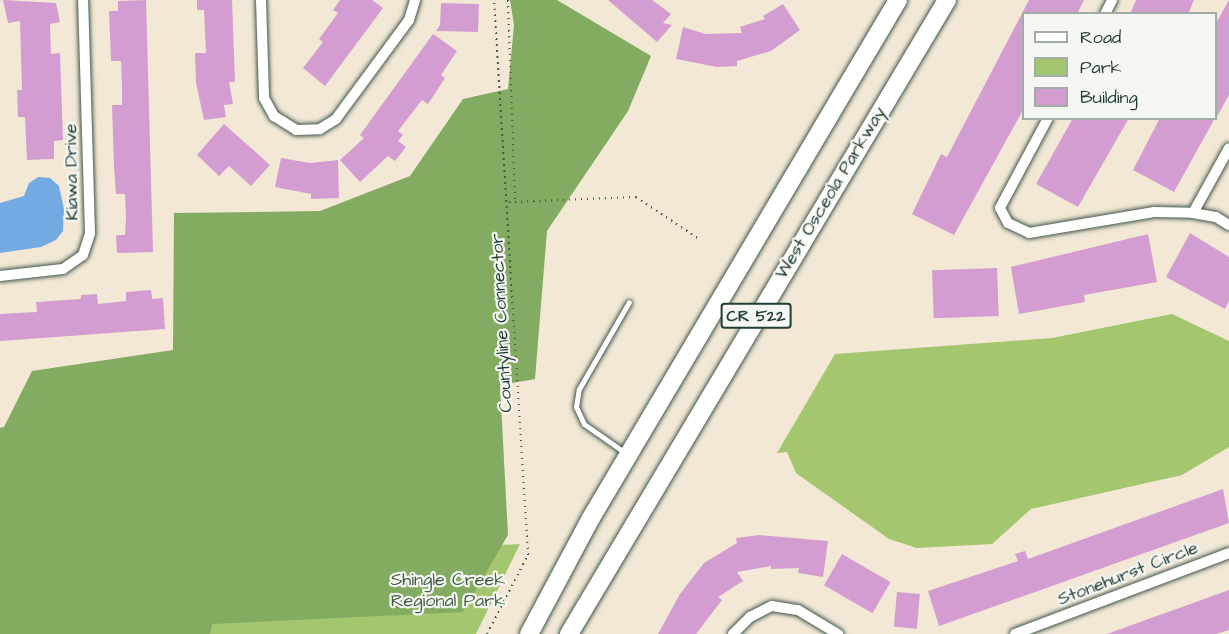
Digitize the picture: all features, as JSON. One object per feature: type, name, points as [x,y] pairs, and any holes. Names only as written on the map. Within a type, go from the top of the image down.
[{"type":"main road","name":"CR 522","points":[[529,634],[628,454],[898,0]]},
{"type":"main road","name":"West Osceola Parkway","points":[[569,634],[947,0]]},
{"type":"street","name":"Kiawa Drive","points":[[0,276],[63,269],[83,255],[90,232],[84,0]]},
{"type":"street","points":[[261,0],[264,98],[274,116],[296,130],[320,129],[336,119],[409,20],[415,0]]},
{"type":"street","points":[[1047,120],[1000,208],[1008,223],[1029,233],[1154,212],[1193,213],[1216,217],[1229,225]]},
{"type":"street","points":[[1193,213],[1229,148]]},
{"type":"street","name":"Stonehurst Circle","points":[[1015,634],[1040,630],[1229,554]]},
{"type":"street","points":[[733,634],[750,617],[772,606],[798,610],[838,634]]},
{"type":"lane","points":[[628,454],[584,424],[576,407],[579,389],[629,302]]},
{"type":"path","name":"Countyline Connector","points":[[487,634],[528,555],[509,202],[494,0]]},
{"type":"path","points":[[508,0],[515,202]]},
{"type":"path","points":[[509,202],[636,197],[699,239]]},
{"type":"green space","points":[[510,0],[557,0],[651,56],[628,111],[547,231],[535,379],[500,385],[508,535],[463,612],[212,624],[210,634],[0,634],[0,428],[4,427],[32,371],[173,350],[174,213],[320,211],[410,176],[463,99],[508,89],[514,25]]},
{"type":"green space","points":[[1172,314],[1229,341],[1229,447],[1182,475],[1031,509],[992,544],[917,548],[889,539],[796,473],[787,452],[777,453],[835,354],[1052,338]]},
{"type":"green space","name":"Shingle Creek Regional Park","points":[[520,544],[476,634],[197,634],[194,562]]},
{"type":"water","points":[[38,177],[50,178],[59,186],[64,209],[63,231],[56,240],[41,247],[0,253],[0,203],[24,196],[29,183]]},
{"type":"building","points":[[3,0],[56,3],[60,22],[50,24],[51,54],[60,53],[63,140],[54,141],[54,159],[27,160],[25,117],[18,117],[17,90],[22,90],[20,21],[8,23]]},
{"type":"building","points":[[146,0],[153,252],[117,253],[116,235],[125,235],[126,217],[125,194],[116,194],[112,105],[122,105],[122,86],[121,61],[111,61],[109,11],[118,11],[118,1]]},
{"type":"building","points":[[197,0],[232,0],[235,82],[229,82],[233,104],[224,105],[226,117],[204,120],[196,83],[195,53],[206,53],[204,10],[197,10]]},
{"type":"building","points":[[340,0],[372,0],[383,8],[325,86],[303,68],[323,42],[319,39],[338,13],[333,10]]},
{"type":"building","points":[[608,0],[652,0],[671,14],[663,23],[672,25],[657,42]]},
{"type":"building","points":[[1029,0],[1084,0],[1078,12],[1023,12]]},
{"type":"building","points":[[1136,0],[1194,0],[1189,12],[1131,12]]},
{"type":"building","points":[[1229,0],[1229,95],[1217,116],[1217,21]]},
{"type":"building","points":[[441,3],[479,4],[478,32],[436,31],[440,25]]},
{"type":"building","points":[[783,4],[800,30],[771,51],[737,61],[737,66],[717,67],[676,59],[683,27],[705,34],[742,33],[740,27],[765,19],[763,16]]},
{"type":"building","points":[[1022,13],[1022,112],[954,235],[912,214],[941,154],[947,157]]},
{"type":"building","points":[[433,34],[457,51],[441,75],[445,78],[428,104],[422,100],[398,131],[403,135],[398,141],[406,147],[395,161],[388,156],[360,182],[340,160],[364,138],[360,135]]},
{"type":"building","points":[[1072,120],[1128,120],[1078,207],[1036,184]]},
{"type":"building","points":[[1159,120],[1214,120],[1174,192],[1133,170]]},
{"type":"building","points":[[224,124],[270,165],[251,186],[229,166],[219,176],[197,155]]},
{"type":"building","points":[[281,158],[310,163],[338,160],[339,198],[311,199],[311,194],[275,187]]},
{"type":"building","points":[[1190,233],[1229,257],[1229,301],[1225,309],[1166,277]]},
{"type":"building","points":[[1148,234],[1157,282],[1084,295],[1085,302],[1019,314],[1011,267]]},
{"type":"building","points":[[997,268],[999,316],[934,318],[932,270]]},
{"type":"building","points":[[151,290],[152,299],[163,298],[165,329],[0,341],[0,314],[37,312],[36,302],[81,299],[81,295],[97,294],[98,304],[126,301],[126,292]]},
{"type":"building","points":[[1223,489],[1229,523],[939,626],[928,591],[1018,561],[1015,554],[1025,551],[1028,559]]},
{"type":"building","points":[[759,535],[828,541],[823,577],[798,573],[799,568],[771,569],[771,566],[737,572],[743,581],[718,597],[722,600],[696,634],[658,634],[680,594],[704,563],[737,543],[736,538]]},
{"type":"building","points":[[842,554],[890,582],[872,613],[824,585]]},
{"type":"building","points":[[1229,590],[1229,630],[1216,634],[1107,634]]},
{"type":"building","points":[[897,592],[920,594],[917,629],[894,627]]}]
